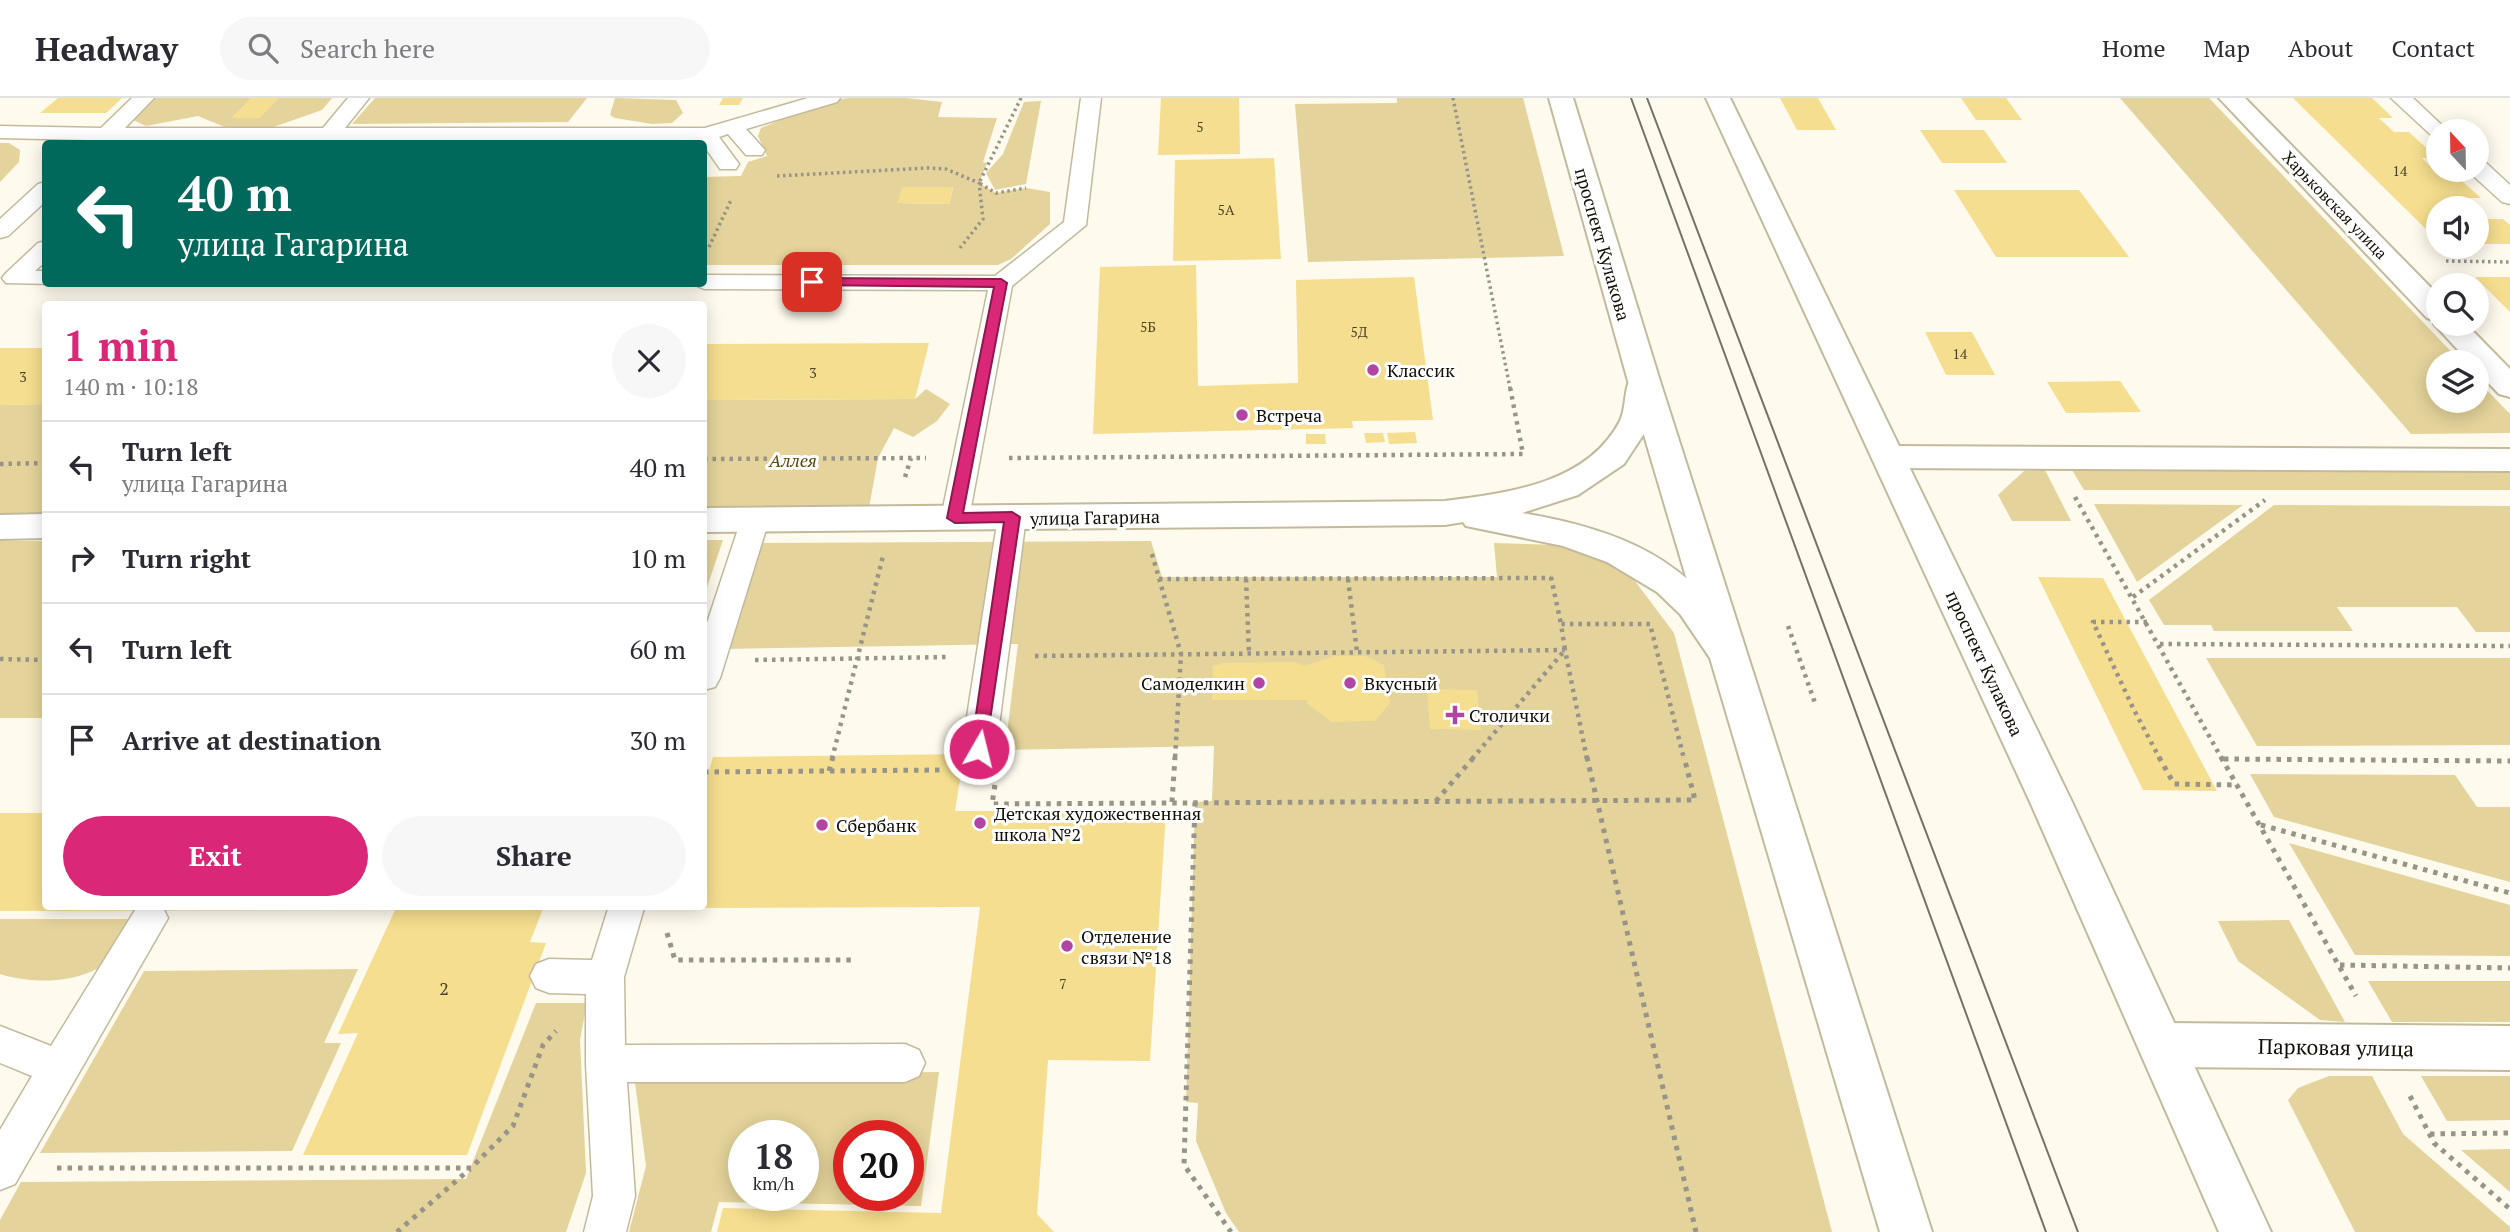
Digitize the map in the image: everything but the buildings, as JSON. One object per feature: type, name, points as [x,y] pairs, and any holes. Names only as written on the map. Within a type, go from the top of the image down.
[{"type":"main road","name":"проспект Кулакова","points":[[1561,98],[1726,652],[1906,1232]]},
{"type":"main road","name":"проспект Кулакова","points":[[1718,98],[2163,1045],[2245,1232]]},
{"type":"main road","name":"Харьковская улица","points":[[2231,98],[2426,300]]},
{"type":"main road","points":[[2461,336],[2510,387]]},
{"type":"main road","points":[[1445,513],[1511,504],[1566,487],[1612,456],[1637,420],[1644,381]]},
{"type":"main road","points":[[1889,457],[2510,460]]},
{"type":"main road","points":[[1445,513],[1522,524],[1588,538],[1646,565],[1694,604],[1726,652]]},
{"type":"main road","name":"улица Гагарина","points":[[707,520],[1445,513]]},
{"type":"main road","points":[[0,527],[42,526]]},
{"type":"main road","name":"Парковая улица","points":[[2163,1045],[2510,1048]]},
{"type":"lane","points":[[100,139],[144,98]]},
{"type":"lane","points":[[329,134],[359,98]]},
{"type":"lane","points":[[3,135],[100,139],[329,134],[706,134],[830,98]]},
{"type":"lane","points":[[707,282],[1001,283],[1075,225],[1091,98]]},
{"type":"lane","points":[[2401,98],[2426,120]]},
{"type":"lane","points":[[732,126],[754,150]]},
{"type":"lane","points":[[706,134],[735,170]]},
{"type":"lane","points":[[2489,178],[2510,197]]},
{"type":"lane","points":[[0,231],[42,193]]},
{"type":"lane","points":[[0,243],[42,246]]},
{"type":"lane","points":[[7,285],[42,250]]},
{"type":"lane","points":[[7,285],[42,279]]},
{"type":"lane","points":[[955,518],[1001,283]]},
{"type":"lane","points":[[979,749],[1012,517]]},
{"type":"lane","points":[[707,666],[755,520]]},
{"type":"lane","points":[[605,1232],[614,1196],[606,1064],[605,977],[625,910]]},
{"type":"lane","points":[[0,1169],[150,918]]},
{"type":"lane","points":[[549,976],[605,977]]},
{"type":"lane","points":[[0,1044],[59,1068]]},
{"type":"lane","points":[[606,1064],[905,1063]]},
{"type":"path","points":[[954,256],[983,219],[979,183],[1021,98]]},
{"type":"path","points":[[707,459],[1523,454],[1453,98]]},
{"type":"path","points":[[709,247],[735,170],[754,150]]},
{"type":"path","points":[[735,170],[844,174],[946,169],[996,193],[1026,188]]},
{"type":"path","points":[[2438,261],[2510,262]]},
{"type":"path","points":[[0,464],[42,463]]},
{"type":"path","points":[[2075,497],[2340,965],[2510,968]]},
{"type":"path","points":[[2133,597],[2269,497]]},
{"type":"path","points":[[1149,544],[1181,654],[1172,802]]},
{"type":"path","points":[[1159,579],[1551,578]]},
{"type":"path","points":[[1247,579],[1249,653]]},
{"type":"path","points":[[1349,579],[1357,652]]},
{"type":"path","points":[[2147,622],[2093,622],[2133,708],[2174,784],[2238,785]]},
{"type":"path","points":[[996,781],[992,804],[1172,802],[1596,800],[1695,800],[1650,624],[1561,624],[1596,800],[1696,1232]]},
{"type":"path","points":[[1788,626],[1816,706]]},
{"type":"path","points":[[2160,645],[2510,646]]},
{"type":"path","points":[[1032,656],[1565,650]]},
{"type":"path","points":[[1436,801],[1565,650]]},
{"type":"path","points":[[707,669],[856,659],[964,657]]},
{"type":"path","points":[[0,659],[42,660]]},
{"type":"path","points":[[829,771],[856,659]]},
{"type":"path","points":[[2224,759],[2510,761]]},
{"type":"path","points":[[707,773],[946,770]]},
{"type":"path","points":[[1195,802],[1184,1165],[1231,1232]]},
{"type":"path","points":[[2261,824],[2510,893]]},
{"type":"path","points":[[663,922],[675,960],[851,960]]},
{"type":"path","points":[[397,1232],[471,1168],[513,1126],[543,1045],[559,1029]]},
{"type":"path","points":[[2430,1134],[2510,1133]]},
{"type":"path","points":[[0,1169],[471,1168]]},
{"type":"green space","points":[[155,98],[332,98],[322,110],[265,130],[227,128],[198,116],[146,126],[133,120]]},
{"type":"green space","points":[[375,98],[587,98],[568,122],[352,124]]},
{"type":"green space","points":[[615,98],[676,100],[683,113],[672,123],[652,124],[615,118],[610,115]]},
{"type":"green space","points":[[849,98],[906,98],[942,102],[938,117],[997,118],[983,162],[987,163],[979,183],[996,193],[1026,188],[1050,192],[1050,224],[1011,259],[998,265],[707,265],[707,177],[741,176],[748,162],[767,156],[758,136],[761,128],[827,101]],"holes":[[[903,187],[953,187],[949,204],[898,203]]]},
{"type":"green space","points":[[1397,98],[1523,98],[1564,256],[1308,262],[1295,104],[1397,103]]},
{"type":"green space","points":[[2120,98],[2209,98],[2426,325],[2426,336],[2436,336],[2450,350],[2426,350],[2426,413],[2489,413],[2489,392],[2510,414],[2510,433],[2411,434]]},
{"type":"green space","points":[[1041,101],[1026,184],[995,190],[986,173],[1003,154],[1024,102]]},
{"type":"green space","points":[[0,143],[9,143],[20,150],[19,162],[0,182]]},
{"type":"green space","name":"Аллея","points":[[926,389],[950,404],[937,421],[913,437],[894,428],[878,458],[867,519],[707,520],[707,400],[915,399]]},
{"type":"green space","points":[[42,404],[42,526],[0,527],[0,405]]},
{"type":"green space","points":[[2045,470],[2071,521],[2012,521],[1998,495],[2024,471]]},
{"type":"green space","points":[[2072,470],[2510,472],[2510,490],[2084,490]]},
{"type":"green space","points":[[2094,504],[2243,505],[2137,582]]},
{"type":"green space","points":[[2274,505],[2510,506],[2510,632],[2476,632],[2457,607],[2337,607],[2353,631],[2214,631],[2211,625],[2164,625],[2149,600]]},
{"type":"green space","points":[[707,540],[723,540],[707,587]]},
{"type":"green space","points":[[0,541],[42,541],[42,718],[0,718]]},
{"type":"green space","points":[[1151,541],[1162,577],[1497,577],[1494,543],[1593,546],[1629,573],[1674,633],[1832,1232],[1239,1232],[1226,1213],[1196,1141],[1198,1103],[1186,1102],[1195,802],[1212,801],[1214,746],[1005,750],[1018,644],[725,649],[760,543]]},
{"type":"green space","points":[[2206,658],[2510,658],[2510,745],[2257,746]]},
{"type":"green space","points":[[2250,774],[2455,775],[2477,807],[2510,807],[2510,882],[2274,817]]},
{"type":"green space","points":[[2289,843],[2510,905],[2510,956],[2355,955]]},
{"type":"green space","points":[[0,919],[137,919],[117,952],[103,965],[75,977],[44,981],[0,974]]},
{"type":"green space","points":[[2289,920],[2345,1022],[2320,1020],[2238,961],[2218,921]]},
{"type":"green space","points":[[358,969],[324,1043],[341,1043],[292,1151],[40,1153],[144,971]]},
{"type":"green space","points":[[2368,981],[2510,981],[2510,1022],[2392,1022]]},
{"type":"green space","points":[[536,1003],[587,1003],[580,1040],[586,1173],[566,1232],[0,1232],[0,1220],[21,1182],[466,1179]]},
{"type":"green space","points":[[939,1072],[924,1184],[924,1120],[833,1120],[833,1204],[819,1204],[819,1120],[728,1120],[728,1202],[719,1202],[711,1232],[629,1232],[646,1166],[634,1075]]},
{"type":"green space","points":[[2329,1076],[2372,1076],[2403,1134],[2510,1227],[2510,1232],[2355,1232],[2288,1100],[2298,1088]]},
{"type":"green space","points":[[2421,1076],[2510,1076],[2510,1120],[2447,1121]]},
{"type":"green space","points":[[2510,1149],[2510,1192],[2461,1150]]},
{"type":"tram line","points":[[1631,98],[2046,1232]]},
{"type":"tram line","points":[[1647,98],[2078,1232]]},
{"type":"place","name":"Классик","points":[[1373,370]]},
{"type":"place","name":"Встреча","points":[[1242,415]]},
{"type":"place","name":"Самоделкин","points":[[1259,683]]},
{"type":"place","name":"Вкусный","points":[[1350,683]]},
{"type":"place","name":"Столички","points":[[1455,715]]},
{"type":"place","name":"Детская художественная школа №2","points":[[980,823]]},
{"type":"place","name":"Сбербанк","points":[[822,825]]},
{"type":"place","name":"Отделение связи №18","points":[[1067,946]]},
{"type":"route","points":[[812,282],[1001,283],[955,518],[1012,517],[979,749]]}]
